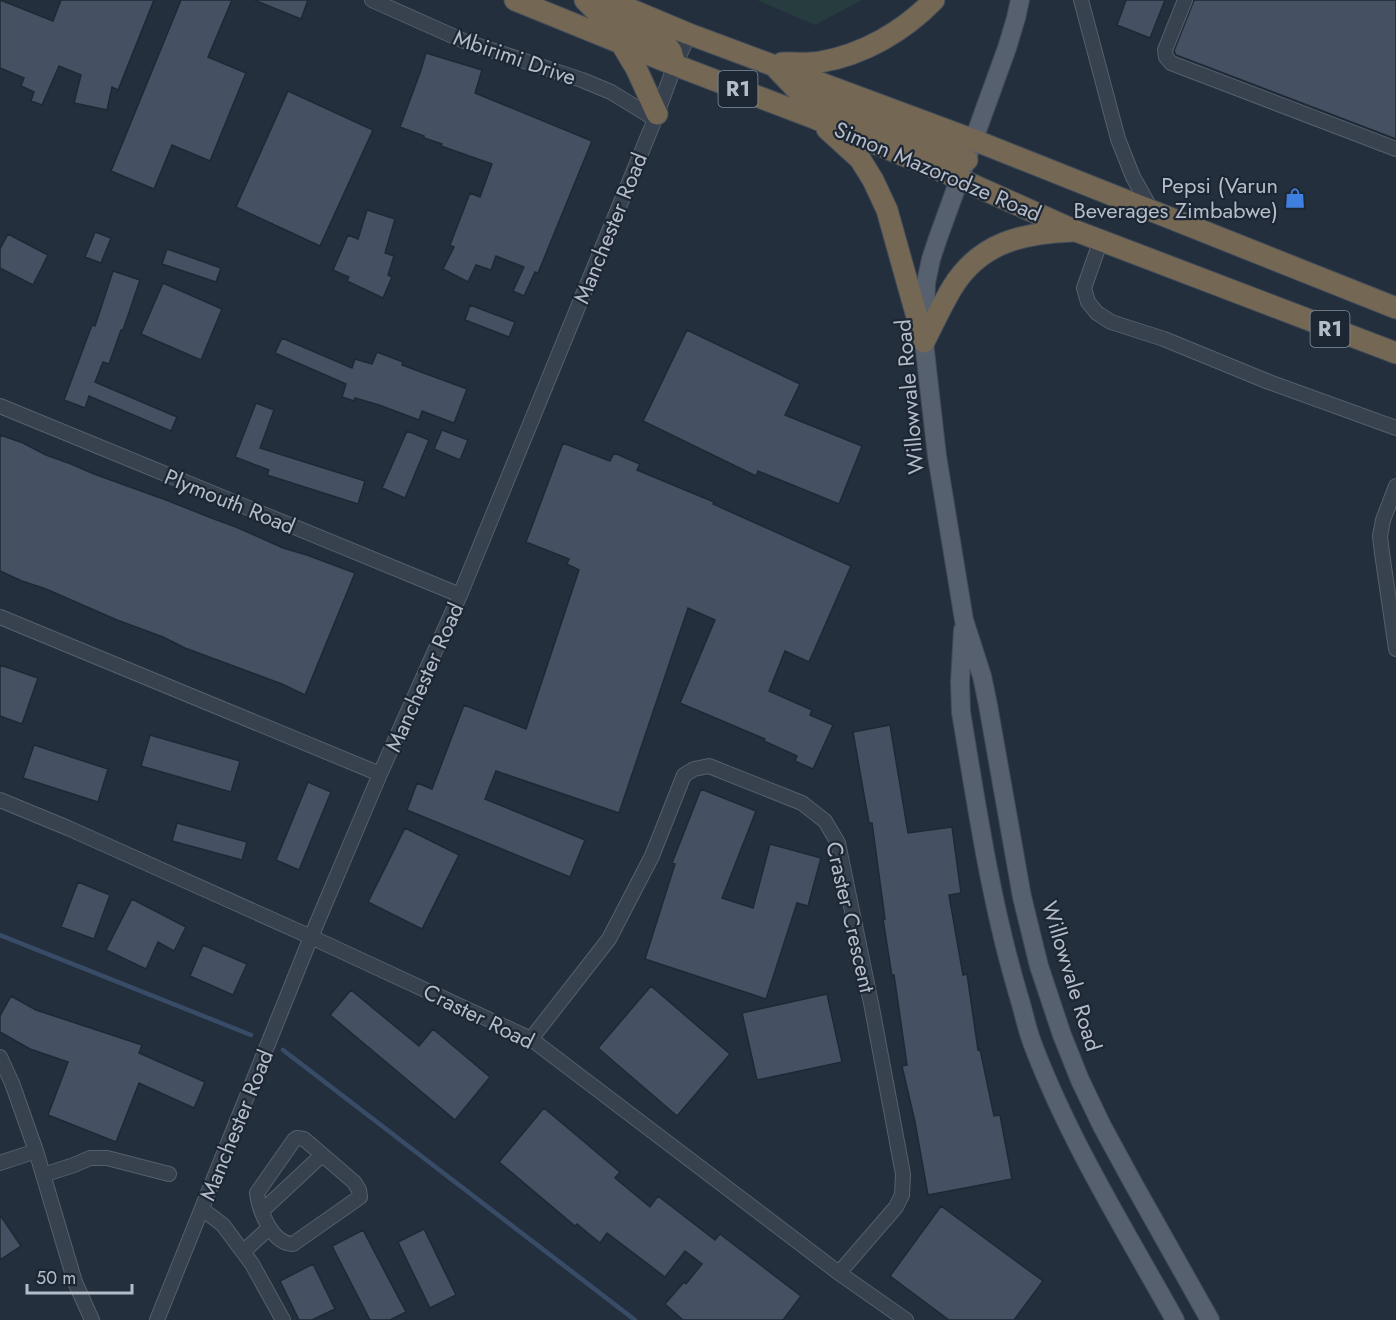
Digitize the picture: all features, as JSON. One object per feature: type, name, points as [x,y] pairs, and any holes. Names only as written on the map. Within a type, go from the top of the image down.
[{"type":"highway","name":"Simon Mazorodze Road","points":[[515,0],[814,118],[1152,211],[1396,308]]},
{"type":"highway","points":[[585,0],[606,21],[668,46],[675,65]]},
{"type":"highway","name":"Simon Mazorodze Road","points":[[608,0],[689,34],[772,64],[967,160],[1076,231],[1396,353]]},
{"type":"highway","points":[[772,64],[820,62],[878,43],[921,13],[934,0]]},
{"type":"highway","points":[[621,43],[640,75],[656,117]]},
{"type":"highway","points":[[814,118],[860,159],[873,180],[886,210],[924,342]]},
{"type":"highway","points":[[924,342],[953,287],[968,267],[986,251],[1028,235],[1076,231]]},
{"type":"main road","name":"Willowvale Road","points":[[1020,0],[1007,48],[931,259],[926,283],[924,342],[937,456],[963,620],[982,676],[1022,897],[1040,966],[1062,1035],[1102,1126],[1210,1320]]},
{"type":"main road","name":"Willowvale Road","points":[[963,620],[961,712],[994,903],[1010,970],[1029,1033],[1053,1093],[1079,1147],[1175,1320]]},
{"type":"street","name":"Mbirimi Drive","points":[[372,0],[464,41],[582,80],[611,92],[656,117]]},
{"type":"street","points":[[1081,0],[1118,139],[1133,177],[1152,211]]},
{"type":"street","points":[[1185,0],[1165,50],[1166,57],[1171,63],[1396,148]]},
{"type":"street","name":"Manchester Road","points":[[157,1320],[311,937],[380,774],[460,595],[689,34]]},
{"type":"street","points":[[1101,240],[1084,288],[1088,302],[1097,313],[1111,322],[1164,339],[1269,382],[1396,428]]},
{"type":"street","name":"Plymouth Road","points":[[0,406],[460,595]]},
{"type":"street","points":[[1396,486],[1383,520],[1380,536],[1396,649]]},
{"type":"street","points":[[0,617],[380,774]]},
{"type":"street","name":"Craster Crescent","points":[[531,1039],[609,939],[652,856],[684,775],[694,769],[709,766],[802,803],[825,821],[838,843],[903,1174],[902,1196],[896,1208],[839,1273]]},
{"type":"street","name":"Craster Road","points":[[0,800],[311,937],[531,1039],[839,1273],[906,1320]]},
{"type":"street","points":[[0,1057],[12,1083],[36,1150],[75,1282],[92,1320]]},
{"type":"street","points":[[297,1138],[304,1139],[322,1155],[354,1182],[360,1190],[360,1197],[293,1244],[284,1243],[269,1228],[258,1202],[257,1193],[297,1138]]},
{"type":"street","points":[[0,1164],[36,1150]]},
{"type":"street","points":[[262,1211],[322,1155]]},
{"type":"street","points":[[43,1175],[90,1158],[107,1158],[169,1174]]},
{"type":"street","points":[[202,1209],[222,1225],[252,1264],[282,1320]]},
{"type":"street","points":[[243,1252],[269,1228]]},
{"type":"green space","points":[[757,0],[862,0],[815,25]]},
{"type":"building","points":[[0,0],[53,21],[61,0],[154,0],[118,90],[112,87],[107,110],[74,103],[81,75],[59,66],[42,105],[31,101],[34,92],[21,86],[24,78],[0,68]]},
{"type":"building","points":[[181,0],[232,0],[208,57],[246,73],[210,161],[172,145],[154,189],[111,171]]},
{"type":"building","points":[[254,0],[308,0],[301,19]]},
{"type":"building","points":[[1126,0],[1165,0],[1150,38],[1117,25]]},
{"type":"building","points":[[1194,0],[1396,0],[1396,139],[1176,55],[1174,51]]},
{"type":"building","points":[[426,53],[482,70],[475,93],[592,141],[538,273],[535,272],[524,296],[513,291],[524,267],[496,256],[491,270],[476,265],[468,282],[443,269],[454,247],[450,245],[470,193],[480,197],[492,164],[441,146],[442,144],[400,127]]},
{"type":"building","points":[[288,91],[373,130],[320,246],[236,207]]},
{"type":"building","points":[[367,210],[395,219],[385,253],[394,256],[388,275],[392,277],[383,298],[347,281],[349,277],[333,270],[348,235],[358,239]]},
{"type":"building","points":[[95,232],[111,238],[101,263],[85,257]]},
{"type":"building","points":[[8,234],[48,255],[33,285],[0,268],[0,249]]},
{"type":"building","points":[[167,249],[221,268],[216,282],[162,264]]},
{"type":"building","points":[[113,271],[140,280],[109,364],[103,362],[95,382],[177,417],[171,431],[89,396],[85,408],[64,400],[92,325],[95,326]]},
{"type":"building","points":[[163,283],[222,309],[201,360],[141,334]]},
{"type":"building","points":[[470,305],[515,322],[509,337],[465,320]]},
{"type":"building","points":[[687,330],[800,384],[785,415],[862,446],[839,504],[758,471],[756,476],[643,421]]},
{"type":"building","points":[[282,338],[352,368],[355,359],[372,364],[377,352],[403,362],[402,365],[467,389],[454,423],[422,411],[419,420],[379,405],[342,397],[346,384],[275,353]]},
{"type":"building","points":[[256,403],[274,410],[260,448],[365,481],[358,504],[267,475],[269,470],[235,457]]},
{"type":"building","points":[[442,430],[468,440],[460,460],[434,449]]},
{"type":"building","points":[[407,431],[429,440],[405,498],[382,488]]},
{"type":"building","points":[[0,435],[94,474],[236,527],[283,548],[355,573],[305,695],[0,571]]},
{"type":"building","points":[[563,443],[610,461],[614,453],[640,464],[637,470],[714,502],[713,504],[851,566],[809,662],[785,651],[769,691],[812,710],[810,715],[833,725],[813,769],[795,761],[797,756],[764,741],[765,739],[680,703],[715,620],[688,608],[619,813],[496,771],[485,799],[585,840],[570,877],[407,810],[417,783],[432,789],[464,705],[526,729],[579,570],[567,564],[569,559],[526,542]]},
{"type":"building","points":[[0,665],[38,678],[22,724],[0,716]]},
{"type":"building","points":[[890,725],[908,833],[952,827],[961,893],[949,895],[963,975],[967,974],[978,1050],[980,1049],[994,1116],[1000,1115],[1012,1179],[928,1195],[902,1066],[907,1065],[883,919],[885,919],[872,823],[869,823],[853,732]]},
{"type":"building","points":[[150,735],[240,761],[231,792],[141,766]]},
{"type":"building","points":[[34,745],[108,769],[98,802],[23,778]]},
{"type":"building","points":[[308,782],[331,792],[299,870],[276,860]]},
{"type":"building","points":[[701,789],[756,811],[722,898],[753,908],[770,844],[821,858],[808,906],[797,903],[766,999],[645,959],[675,864],[672,863]]},
{"type":"building","points":[[177,823],[247,842],[242,860],[172,841]]},
{"type":"building","points":[[405,828],[459,855],[422,929],[368,902]]},
{"type":"building","points":[[78,882],[110,895],[94,939],[61,927]]},
{"type":"building","points":[[132,899],[186,927],[174,951],[158,942],[146,969],[106,950]]},
{"type":"building","points":[[203,945],[247,964],[233,995],[190,976]]},
{"type":"building","points":[[651,986],[730,1054],[677,1116],[598,1048]]},
{"type":"building","points":[[351,990],[419,1046],[433,1029],[490,1077],[455,1120],[330,1015]]},
{"type":"building","points":[[827,994],[842,1062],[757,1080],[742,1013]]},
{"type":"building","points":[[11,996],[36,1010],[142,1045],[139,1053],[205,1082],[194,1108],[139,1083],[116,1142],[48,1115],[68,1062],[30,1049],[0,1032],[0,1016]]},
{"type":"building","points":[[544,1108],[620,1172],[615,1178],[650,1207],[658,1196],[715,1240],[720,1234],[801,1296],[783,1320],[683,1320],[665,1304],[684,1282],[686,1284],[702,1264],[685,1251],[665,1277],[607,1233],[600,1243],[577,1224],[575,1226],[499,1162]]},
{"type":"building","points":[[941,1206],[1043,1281],[1014,1320],[949,1320],[890,1276]]},
{"type":"building","points":[[0,1215],[21,1246],[0,1260]]},
{"type":"building","points":[[424,1229],[456,1295],[430,1308],[398,1242]]},
{"type":"building","points":[[363,1230],[406,1312],[390,1320],[370,1320],[332,1246]]},
{"type":"building","points":[[313,1264],[335,1309],[312,1320],[299,1320],[280,1281]]},
{"type":"waterway","points":[[0,935],[251,1035]]},
{"type":"waterway","points":[[283,1050],[635,1320]]},
{"type":"place","name":"Pepsi (Varun Beverages Zimbabwe)","points":[[1295,198]]}]
